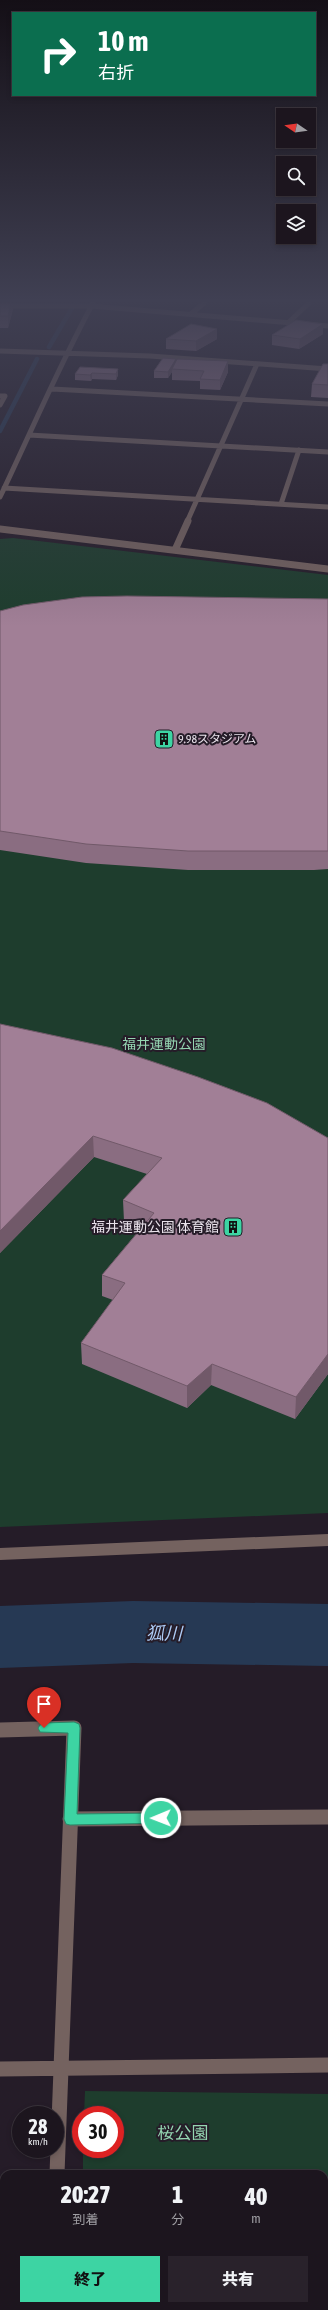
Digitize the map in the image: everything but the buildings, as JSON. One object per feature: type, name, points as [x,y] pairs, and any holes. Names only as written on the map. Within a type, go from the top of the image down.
[{"type":"street","points":[[0,497],[42,411]]},
{"type":"street","points":[[175,550],[235,411]]},
{"type":"street","points":[[30,435],[328,452]]},
{"type":"street","points":[[281,504],[299,450]]},
{"type":"street","points":[[4,488],[328,507]]},
{"type":"street","points":[[0,529],[328,568]]},
{"type":"street","points":[[0,1554],[328,1540]]},
{"type":"street","points":[[0,1730],[74,1728],[57,2170]]},
{"type":"street","points":[[70,1819],[328,1817]]},
{"type":"street","points":[[0,2069],[328,2065]]},
{"type":"green space","name":"福井運動公園","points":[[13,538],[328,575],[328,1513],[0,1527],[0,539]]},
{"type":"green space","name":"桜公園","points":[[85,2091],[328,2094],[328,2170],[83,2170],[83,2158],[124,2158],[124,2106],[84,2106]]},
{"type":"waterway","points":[[0,431],[10,411]]},
{"type":"waterway","name":"狐川","points":[[0,1637],[133,1632],[328,1635]]},
{"type":"place","name":"9.98スタジアム","points":[[164,739]]},
{"type":"place","name":"福井運動公園 体育館","points":[[233,1227]]},
{"type":"route","points":[[44,1728],[74,1728],[70,1819],[161,1818]]}]
